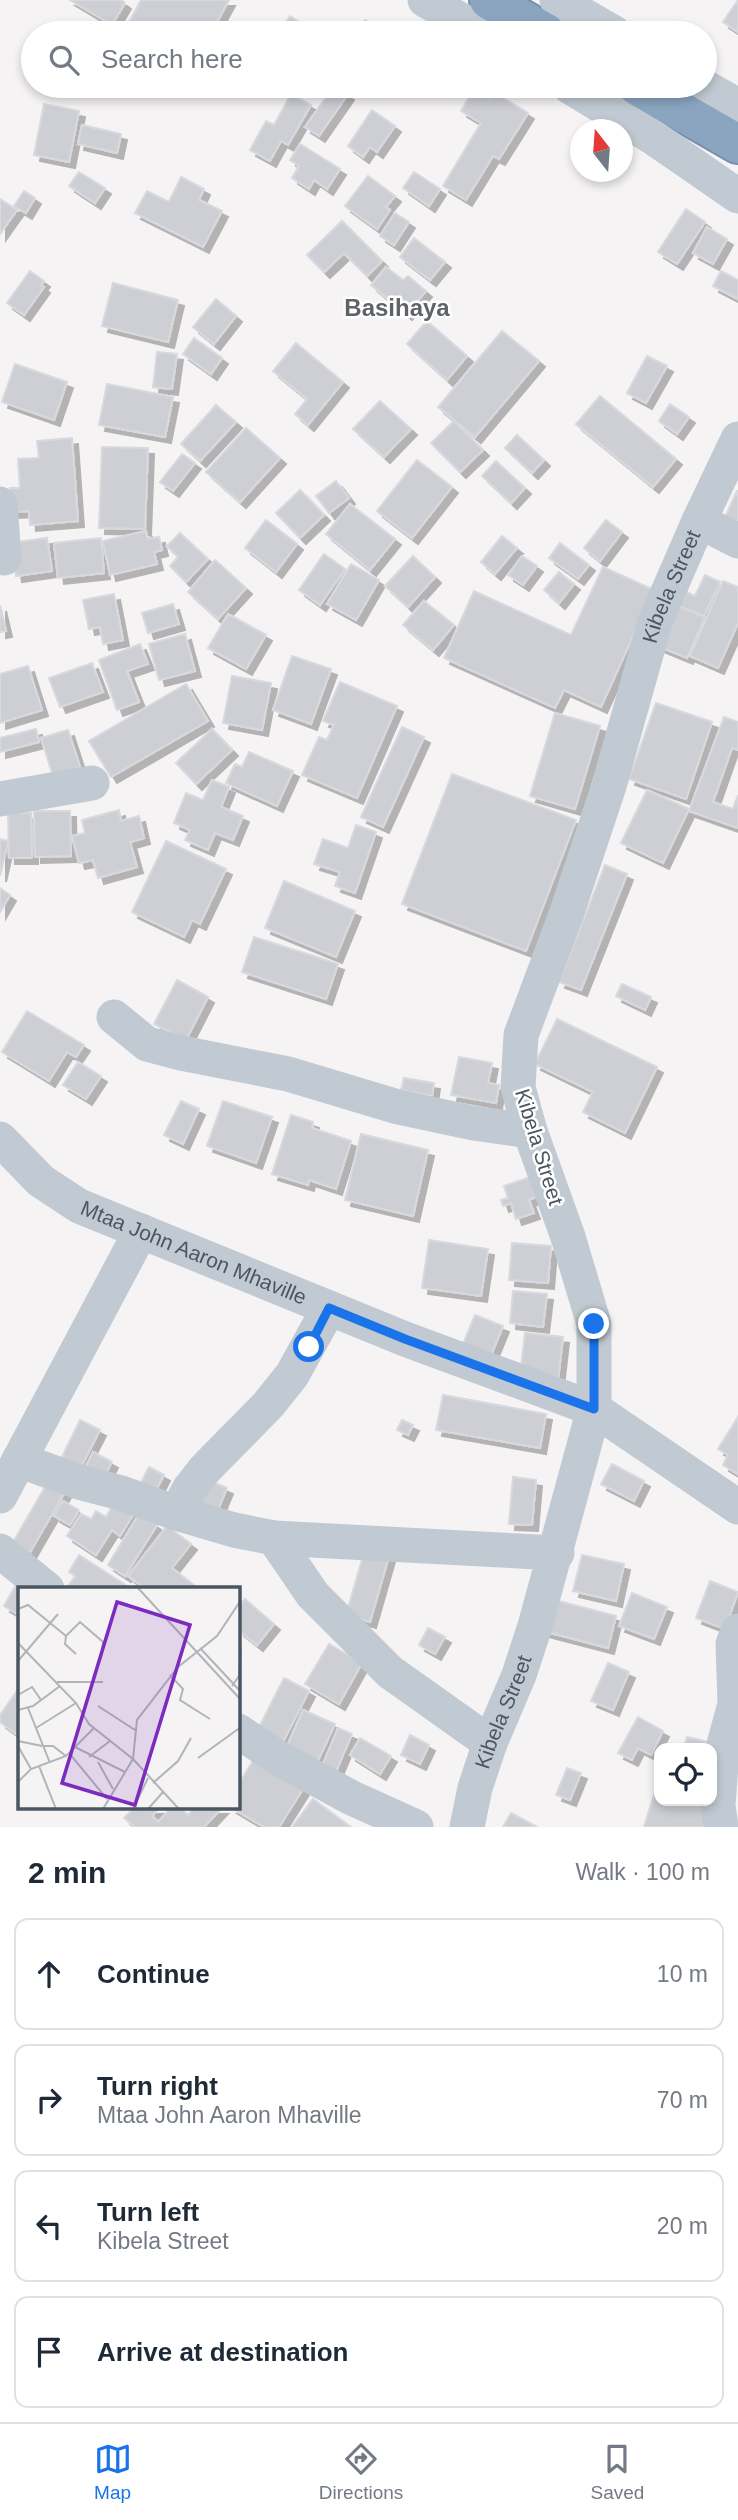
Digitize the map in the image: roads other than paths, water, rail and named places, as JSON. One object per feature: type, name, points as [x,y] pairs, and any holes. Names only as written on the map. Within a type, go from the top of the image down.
[{"type":"highway","points":[[489,0],[525,21]]},
{"type":"highway","points":[[658,98],[738,144]]},
{"type":"street","points":[[425,0],[463,21]]},
{"type":"street","points":[[558,0],[594,21]]},
{"type":"street","points":[[717,94],[738,106]]},
{"type":"street","points":[[589,98],[654,138],[738,196]]},
{"type":"street","name":"Kibela Street","points":[[467,1827],[475,1788],[490,1744],[519,1675],[556,1553],[594,1409],[594,1324],[518,1087],[521,1035],[567,912],[609,786],[655,622],[738,439]]},
{"type":"street","points":[[0,504],[4,558]]},
{"type":"street","points":[[699,521],[738,541]]},
{"type":"street","points":[[0,799],[92,783]]},
{"type":"street","points":[[114,1017],[148,1044],[288,1074],[398,1107],[473,1123],[530,1131]]},
{"type":"street","name":"Mtaa John Aaron Mhaville","points":[[0,1139],[41,1181],[79,1206],[405,1339],[594,1409],[738,1507]]},
{"type":"street","points":[[0,1496],[141,1231]]},
{"type":"street","points":[[176,1513],[205,1469],[268,1405],[292,1375],[329,1308]]},
{"type":"street","points":[[19,1460],[176,1513],[233,1530],[274,1538],[556,1553]]},
{"type":"street","points":[[274,1538],[313,1595],[390,1672],[490,1744]]},
{"type":"street","points":[[0,1551],[45,1587]]},
{"type":"street","points":[[721,1827],[718,1805],[722,1752],[735,1704],[733,1644],[738,1631]]},
{"type":"street","points":[[240,1732],[278,1758],[352,1798],[416,1827]]},
{"type":"district","name":"Basihaya","points":[[397,308]]}]
